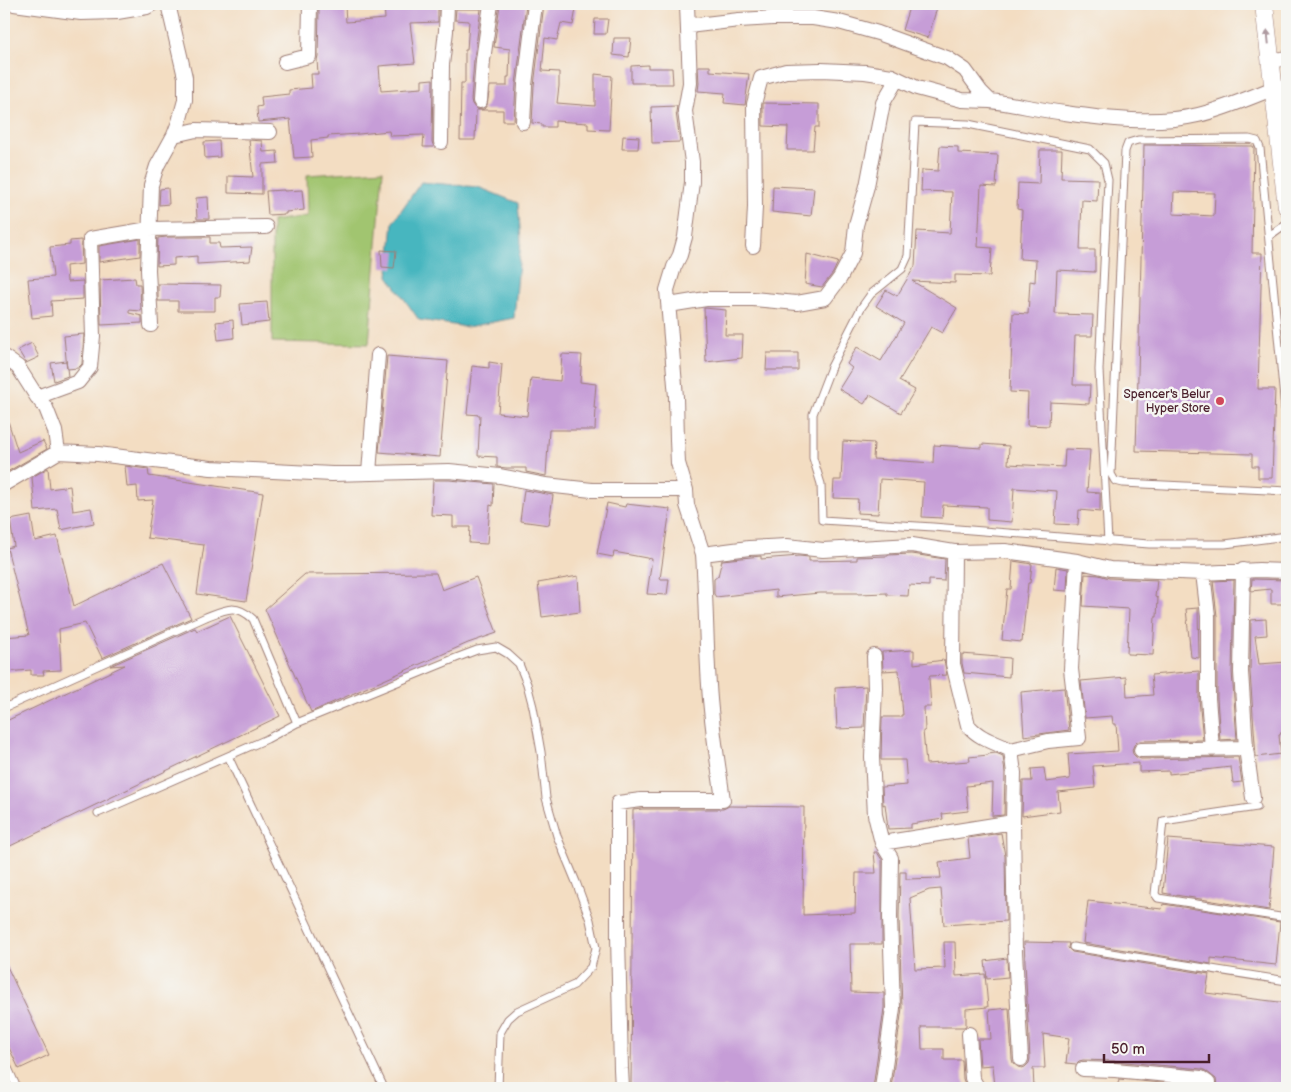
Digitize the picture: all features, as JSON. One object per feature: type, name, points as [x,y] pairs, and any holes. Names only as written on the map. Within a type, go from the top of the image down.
[{"type":"street","points":[[14,4],[81,12],[117,12],[147,7],[152,4]]},
{"type":"street","points":[[151,325],[148,270],[151,185],[157,166],[174,135],[185,100],[185,77],[168,4]]},
{"type":"street","points":[[285,62],[309,56],[310,4]]},
{"type":"street","points":[[441,142],[442,65],[447,4]]},
{"type":"street","points":[[480,101],[483,60],[491,4]]},
{"type":"street","points":[[524,122],[525,85],[534,4]]},
{"type":"street","points":[[622,1088],[618,936],[618,803],[640,800],[722,800],[709,688],[703,554],[687,506],[686,490],[678,464],[676,397],[667,290],[685,237],[692,182],[692,162],[685,111],[690,83],[687,4]]},
{"type":"street","points":[[1264,4],[1279,60],[1274,88],[1284,142],[1287,207]]},
{"type":"street","points":[[688,26],[773,18],[813,18],[840,22],[878,33],[946,58],[965,70],[990,101]]},
{"type":"street","points":[[753,246],[755,208],[754,104],[761,78],[786,71],[866,72],[892,76],[917,88],[962,100],[990,101],[1101,118],[1131,120],[1168,119],[1198,115],[1241,102],[1274,88]]},
{"type":"street","points":[[669,305],[706,299],[753,299],[797,302],[825,298],[840,278],[853,253],[856,225],[867,186],[883,102],[897,79]]},
{"type":"street","points":[[174,135],[196,130],[270,132]]},
{"type":"street","points":[[36,397],[78,382],[90,367],[94,336],[90,239],[149,229],[266,227]]},
{"type":"street","points":[[369,473],[378,355]]},
{"type":"street","points":[[4,357],[18,367],[36,397],[46,408],[55,431],[58,452]]},
{"type":"street","points":[[4,484],[58,452],[98,454],[211,468],[332,474],[449,471],[500,476],[546,485],[592,490],[686,490]]},
{"type":"street","points":[[703,554],[749,548],[787,546],[823,550],[912,545],[954,552],[1005,551],[1077,561],[1110,568],[1203,573],[1243,570],[1287,571]]},
{"type":"street","points":[[954,552],[953,664],[968,725],[973,732],[1011,750],[1048,741],[1079,738],[1071,669],[1077,561]]},
{"type":"street","points":[[1243,570],[1241,672],[1246,748],[1255,802]]},
{"type":"street","points":[[1203,573],[1208,616],[1208,698],[1212,748]]},
{"type":"street","points":[[874,656],[875,688],[872,757],[875,815],[882,842],[892,858],[890,917],[893,1008],[882,1088]]},
{"type":"street","points":[[1141,750],[1246,748]]},
{"type":"street","points":[[1011,750],[1014,773],[1015,952],[1021,1059]]},
{"type":"street","points":[[882,842],[1013,822]]},
{"type":"street","points":[[969,1034],[972,1078],[976,1088]]},
{"type":"street","points":[[1083,1069],[1201,1078],[1208,1083],[1208,1088]]},
{"type":"lane","points":[[1108,542],[1099,370],[1108,180],[1104,163],[1090,149],[968,124],[915,122],[908,256],[902,269],[871,294],[861,308],[831,367],[813,414],[813,458],[821,484],[822,520],[1108,542],[1149,544],[1225,544],[1287,536]]},
{"type":"lane","points":[[1287,418],[1260,148],[1257,141],[1249,138],[1138,140],[1128,143],[1125,151],[1111,474],[1115,481],[1123,484],[1287,491]]},
{"type":"lane","points":[[1269,236],[1287,223]]},
{"type":"lane","points":[[4,708],[206,616],[234,608],[245,612],[253,620],[297,723]]},
{"type":"lane","points":[[98,812],[267,739],[297,723],[477,650],[496,647],[508,654],[519,664],[527,684],[541,752],[546,798],[557,836],[590,920],[596,948],[591,967],[574,985],[517,1011],[508,1019],[500,1033],[498,1088]]},
{"type":"lane","points":[[228,756],[384,1088]]},
{"type":"lane","points":[[1255,802],[1163,821],[1155,894],[1158,898],[1287,918]]},
{"type":"lane","points":[[1073,947],[1287,981]]},
{"type":"lane","points":[[4,1059],[17,1088]]},
{"type":"green space","points":[[383,170],[369,344],[272,342],[272,221],[308,216],[307,175]]},
{"type":"water","points":[[421,182],[478,187],[518,203],[521,241],[514,318],[467,327],[419,320],[388,276],[393,222]]},
{"type":"building","points":[[384,4],[438,4],[438,22],[410,23],[415,63],[379,66],[381,91],[422,88],[422,80],[433,79],[432,142],[434,147],[423,147],[424,135],[390,136],[389,131],[328,136],[328,138],[311,140],[312,157],[294,158],[290,119],[258,122],[257,107],[262,106],[261,97],[289,94],[289,90],[312,88],[311,74],[318,74],[319,9],[345,6],[346,22],[385,19]]},
{"type":"building","points":[[500,4],[526,4],[516,84],[514,121],[503,121],[503,110],[480,110],[484,109],[487,105],[490,86],[507,86],[507,77],[509,77],[510,49],[494,47]]},
{"type":"building","points":[[544,4],[576,9],[573,25],[561,23],[557,40],[545,38],[542,71],[559,72],[557,103],[595,106],[595,74],[612,76],[609,130],[588,129],[588,123],[555,121],[555,127],[542,127],[542,124],[532,123],[534,86]]},
{"type":"building","points":[[910,4],[938,4],[928,38],[902,30]]},
{"type":"building","points":[[456,9],[481,9],[471,100],[475,108],[480,110],[476,110],[475,140],[460,140],[461,83],[465,83],[465,50],[467,50],[469,21],[455,20]]},
{"type":"building","points":[[595,19],[608,19],[606,34],[594,34]]},
{"type":"building","points":[[614,38],[631,38],[629,57],[613,55]]},
{"type":"building","points":[[648,65],[648,68],[672,68],[673,84],[631,83],[631,66]]},
{"type":"building","points":[[698,66],[710,66],[710,71],[749,74],[745,105],[724,103],[725,93],[698,91]]},
{"type":"building","points":[[763,103],[819,104],[819,127],[815,127],[813,150],[787,150],[788,127],[763,126]]},
{"type":"building","points":[[677,106],[680,142],[652,143],[651,107]]},
{"type":"building","points":[[623,136],[639,137],[638,149],[622,149]]},
{"type":"building","points":[[249,140],[262,141],[263,152],[277,151],[278,163],[262,164],[262,194],[228,193],[228,176],[253,177]]},
{"type":"building","points":[[219,141],[220,157],[205,158],[204,142]]},
{"type":"building","points":[[1144,145],[1253,146],[1252,253],[1262,253],[1258,389],[1275,389],[1272,478],[1258,478],[1258,466],[1252,466],[1252,454],[1136,451]],"holes":[[[1174,192],[1215,193],[1214,216],[1173,214]]]},
{"type":"building","points":[[940,146],[958,147],[958,153],[998,155],[996,187],[981,186],[978,247],[992,248],[990,276],[955,275],[955,283],[912,281],[957,308],[942,333],[931,327],[899,381],[915,390],[901,413],[870,395],[864,404],[839,389],[852,368],[847,364],[857,347],[881,361],[904,323],[876,306],[886,290],[897,296],[915,266],[917,231],[950,233],[952,192],[921,191],[922,170],[938,171]]},
{"type":"building","points":[[1040,150],[1062,150],[1061,178],[1098,179],[1097,201],[1082,200],[1080,250],[1095,250],[1095,272],[1057,270],[1055,314],[1093,315],[1092,336],[1075,336],[1073,385],[1090,385],[1089,404],[1050,402],[1049,426],[1027,425],[1028,393],[1010,392],[1013,313],[1028,314],[1030,281],[1035,282],[1036,260],[1020,259],[1022,210],[1017,209],[1018,183],[1039,184]]},
{"type":"building","points":[[773,186],[814,188],[811,216],[772,212]]},
{"type":"building","points":[[168,188],[169,204],[159,205],[160,189]]},
{"type":"building","points":[[302,190],[304,210],[268,215],[266,191]]},
{"type":"building","points":[[208,197],[209,219],[197,219],[196,198]]},
{"type":"building","points":[[210,237],[210,243],[219,243],[220,248],[252,247],[250,261],[197,264],[197,256],[174,258],[174,265],[157,266],[158,238]]},
{"type":"building","points":[[140,239],[140,256],[99,262],[99,246]]},
{"type":"building","points":[[81,240],[82,264],[66,266],[67,282],[83,281],[83,299],[51,301],[52,316],[32,318],[28,279],[53,277],[50,247],[70,245],[70,241]]},
{"type":"building","points":[[381,250],[396,251],[394,268],[382,267]]},
{"type":"building","points":[[807,254],[838,262],[833,273],[822,287],[805,284]]},
{"type":"building","points":[[135,278],[136,284],[140,284],[141,311],[129,310],[129,313],[142,316],[142,323],[101,325],[100,280]]},
{"type":"building","points":[[158,284],[221,285],[220,297],[215,297],[215,311],[178,311],[178,301],[158,301]]},
{"type":"building","points":[[267,302],[269,322],[242,325],[240,304]]},
{"type":"building","points":[[704,308],[726,310],[725,335],[743,335],[742,358],[706,362]]},
{"type":"building","points":[[233,320],[234,338],[218,340],[216,322]]},
{"type":"building","points":[[84,334],[82,364],[78,368],[67,369],[64,336]]},
{"type":"building","points":[[32,343],[39,357],[26,363],[18,350]]},
{"type":"building","points":[[767,353],[798,353],[798,370],[766,370]]},
{"type":"building","points":[[562,354],[582,355],[580,382],[596,384],[595,430],[549,430],[546,476],[526,472],[526,468],[497,467],[497,457],[478,456],[480,415],[467,414],[472,366],[489,368],[489,362],[502,364],[498,413],[527,416],[531,378],[560,381]]},
{"type":"building","points":[[387,356],[448,361],[440,457],[379,452]]},
{"type":"building","points":[[66,361],[68,376],[54,381],[51,363]]},
{"type":"building","points":[[4,415],[6,415],[18,452],[43,441],[47,449],[7,472],[4,464]]},
{"type":"building","points":[[843,441],[874,443],[873,459],[933,463],[934,445],[982,448],[982,444],[1009,446],[1008,464],[1064,467],[1065,449],[1090,450],[1087,492],[1100,493],[1100,512],[1079,510],[1078,525],[1055,524],[1057,491],[1014,488],[1012,522],[987,520],[987,507],[943,505],[942,518],[922,517],[924,482],[880,479],[878,514],[857,513],[858,499],[833,498],[834,480],[841,480]]},
{"type":"building","points":[[125,466],[148,469],[149,476],[263,493],[246,601],[197,594],[204,545],[147,538],[153,500],[138,501],[137,486],[127,487]]},
{"type":"building","points":[[48,468],[50,489],[70,486],[73,511],[91,508],[94,523],[61,530],[57,509],[35,511],[32,477]]},
{"type":"building","points":[[433,480],[494,484],[493,506],[490,505],[487,544],[469,543],[470,527],[453,527],[453,516],[431,515]]},
{"type":"building","points":[[524,490],[553,495],[549,525],[520,521]]},
{"type":"building","points":[[607,503],[625,507],[626,504],[670,509],[660,579],[669,579],[667,595],[647,594],[652,559],[614,552],[613,557],[597,554]]},
{"type":"building","points":[[31,516],[35,541],[57,536],[74,606],[163,563],[191,618],[102,658],[85,623],[59,629],[61,670],[43,671],[44,675],[31,675],[31,670],[4,672],[4,637],[29,635],[7,548],[14,546],[10,520]]},
{"type":"building","points":[[912,554],[945,559],[944,581],[929,580],[929,586],[909,585],[908,596],[887,595],[887,593],[820,593],[776,597],[776,590],[716,597],[714,594],[714,579],[718,576],[722,560],[761,556],[761,559],[799,556],[809,557],[809,561],[857,560],[857,557]]},
{"type":"building","points":[[1013,561],[1032,564],[1030,583],[1028,583],[1022,642],[1002,640],[1007,589],[1011,589]]},
{"type":"building","points":[[1056,567],[1068,569],[1067,591],[1054,590]]},
{"type":"building","points":[[436,573],[442,590],[476,577],[497,633],[468,643],[311,712],[265,609],[305,574]]},
{"type":"building","points":[[1085,574],[1109,578],[1157,580],[1155,597],[1158,598],[1157,617],[1155,617],[1153,655],[1127,654],[1129,609],[1083,606]]},
{"type":"building","points":[[578,576],[580,612],[542,617],[538,583]]},
{"type":"building","points":[[1252,579],[1286,580],[1287,604],[1271,604],[1271,589],[1251,591]]},
{"type":"building","points":[[1234,580],[1232,672],[1237,739],[1220,740],[1217,698],[1217,616],[1213,581]]},
{"type":"building","points":[[1198,608],[1199,658],[1191,657],[1186,609]]},
{"type":"building","points":[[230,616],[280,716],[4,849],[4,722],[125,665],[110,666],[195,628],[197,631]]},
{"type":"building","points":[[1266,619],[1267,635],[1255,636],[1259,664],[1287,662],[1287,733],[1280,733],[1279,735],[1281,754],[1256,757],[1250,672],[1251,620]]},
{"type":"building","points":[[914,650],[914,664],[944,660],[947,675],[930,676],[929,678],[931,707],[924,707],[925,731],[923,731],[926,764],[970,761],[969,757],[996,753],[1003,756],[1005,773],[1004,815],[992,816],[993,783],[966,786],[968,811],[942,814],[943,819],[911,824],[911,828],[888,829],[885,804],[883,805],[882,787],[907,785],[905,760],[881,760],[882,717],[901,717],[903,715],[899,670],[883,671],[882,652]]},
{"type":"building","points":[[962,654],[1010,658],[1009,677],[964,673]]},
{"type":"building","points":[[1199,671],[1199,699],[1203,740],[1140,741],[1134,745],[1133,754],[1141,759],[1238,757],[1242,782],[1233,783],[1231,767],[1169,774],[1169,771],[1139,772],[1139,763],[1093,766],[1095,788],[1058,792],[1060,811],[1022,816],[1023,781],[1032,781],[1031,769],[1044,768],[1046,782],[1070,779],[1068,754],[1118,751],[1116,724],[1113,724],[1112,716],[1085,718],[1081,681],[1126,677],[1127,697],[1153,695],[1151,675]]},
{"type":"building","points":[[866,686],[864,728],[837,729],[835,688]]},
{"type":"building","points":[[1064,688],[1069,730],[1024,736],[1021,692]]},
{"type":"building","points":[[729,806],[804,807],[803,915],[855,913],[856,873],[876,873],[874,852],[877,852],[882,860],[882,944],[850,944],[851,992],[884,993],[884,1008],[873,1088],[631,1088],[633,810],[723,809]]},
{"type":"building","points":[[1001,833],[1005,856],[1006,921],[944,925],[941,889],[929,890],[910,898],[915,969],[945,968],[944,942],[955,942],[956,976],[985,974],[988,1007],[966,1009],[966,1026],[921,1027],[922,1049],[944,1049],[944,1060],[962,1060],[963,1079],[966,1086],[891,1088],[902,1008],[899,917],[900,872],[906,872],[906,879],[941,878],[939,862],[970,858],[968,838]]},
{"type":"building","points":[[1168,839],[1274,847],[1269,910],[1163,893]]},
{"type":"building","points":[[1088,901],[1162,909],[1163,904],[1280,922],[1276,965],[1211,958],[1211,964],[1083,943]]},
{"type":"building","points":[[1024,942],[1069,943],[1068,948],[1072,952],[1209,974],[1206,993],[1287,1003],[1287,1088],[1217,1088],[1216,1079],[1202,1069],[1115,1061],[1083,1060],[1076,1064],[1066,1063],[1069,1038],[1043,1034],[1045,1068],[1033,1068],[1034,1088],[995,1088],[993,1065],[980,1066],[978,1039],[991,1039],[989,1010],[1009,1008],[1013,1063],[1022,1068],[1029,1063],[1030,1059]]},
{"type":"building","points":[[1007,958],[1008,977],[987,979],[985,961]]},
{"type":"building","points":[[4,960],[49,1055],[19,1069],[4,1037]]},
{"type":"building","points":[[1119,1079],[1192,1086],[1192,1088],[1117,1088]]},
{"type":"place","name":"Spencer's Belur Hyper Store","points":[[1220,401]]}]
